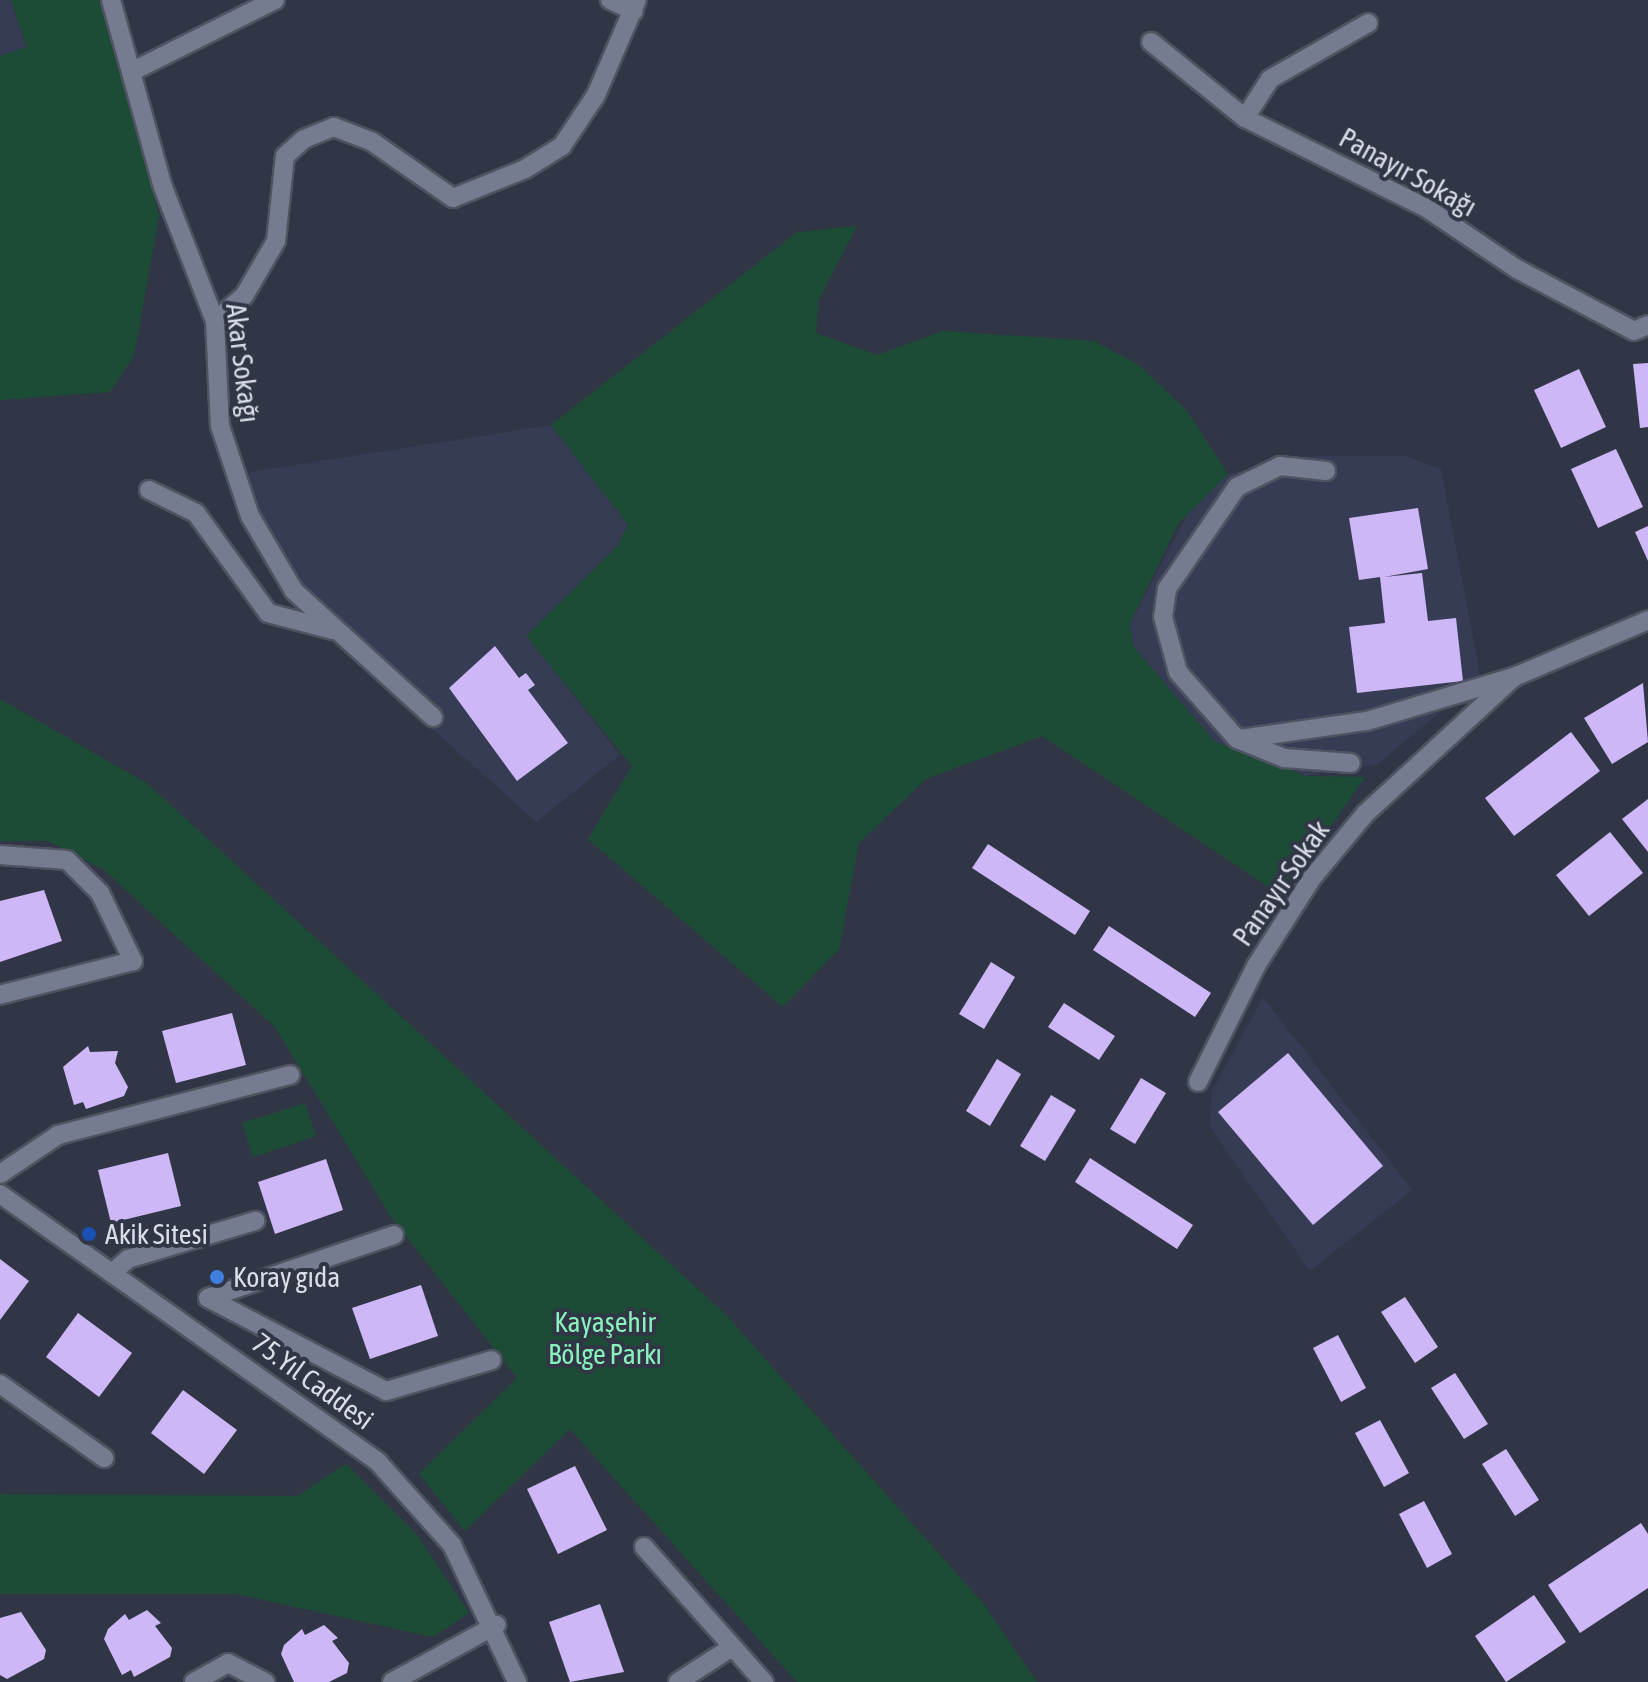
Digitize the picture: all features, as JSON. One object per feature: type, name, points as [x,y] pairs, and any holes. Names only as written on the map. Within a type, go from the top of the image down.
[{"type":"street","name":"Akar Sokağı","points":[[111,0],[163,187],[215,321],[220,426],[250,516],[272,562],[333,630],[433,717]]},
{"type":"street","points":[[131,72],[275,0]]},
{"type":"street","points":[[215,321],[244,296],[276,241],[285,156],[304,139],[334,127],[371,141],[453,198],[562,146],[596,95],[635,5],[610,0]]},
{"type":"street","points":[[1245,118],[1270,79],[1368,23]]},
{"type":"street","name":"Panayır Sokağı","points":[[1151,42],[1245,118],[1428,209],[1517,269],[1634,331],[1648,325]]},
{"type":"street","points":[[1326,471],[1280,466],[1237,487],[1167,589],[1163,617],[1178,672],[1237,739],[1284,758],[1351,763]]},
{"type":"street","points":[[149,490],[196,513],[268,613],[333,630]]},
{"type":"street","points":[[1237,739],[1367,721],[1514,677],[1648,620]]},
{"type":"street","name":"Panayır Sokak","points":[[1198,1082],[1256,966],[1312,878],[1366,813],[1514,677]]},
{"type":"street","points":[[0,855],[67,860],[100,893],[133,961],[0,995]]},
{"type":"street","points":[[0,1174],[58,1135],[290,1075]]},
{"type":"street","name":"75.Yıl Caddesi","points":[[0,1194],[378,1462],[415,1497],[452,1545],[496,1625],[517,1682]]},
{"type":"street","points":[[112,1273],[128,1259],[255,1221]]},
{"type":"street","points":[[177,1319],[208,1298],[394,1235]]},
{"type":"street","points":[[208,1298],[386,1391],[492,1360]]},
{"type":"street","points":[[0,1384],[104,1458]]},
{"type":"street","points":[[644,1547],[764,1682]]},
{"type":"street","points":[[392,1682],[496,1625]]},
{"type":"street","points":[[678,1682],[732,1647]]},
{"type":"street","points":[[194,1682],[228,1663],[265,1682]]},
{"type":"shaded area","points":[[0,0],[11,0],[27,47],[0,56]]},
{"type":"shaded area","points":[[551,425],[628,525],[618,545],[527,636],[620,755],[536,822],[405,704],[301,588],[267,544],[243,473]]},
{"type":"shaded area","points":[[1315,456],[1405,456],[1441,469],[1481,679],[1376,765],[1306,776],[1215,742],[1133,646],[1130,623],[1198,495],[1228,474]]},
{"type":"shaded area","points":[[1263,997],[1412,1190],[1310,1271],[1210,1127],[1212,1091]]},
{"type":"green space","points":[[11,0],[102,0],[159,216],[134,356],[110,392],[0,400],[0,56],[27,47]]},
{"type":"green space","points":[[857,226],[819,299],[816,333],[877,355],[943,331],[1094,341],[1139,365],[1187,411],[1228,474],[1178,524],[1130,623],[1133,646],[1215,742],[1306,776],[1365,777],[1282,896],[1042,736],[926,779],[859,843],[839,949],[783,1007],[588,839],[632,766],[526,636],[618,545],[628,525],[551,425],[797,232]]},
{"type":"green space","name":"Kayaşehir Bölge Parkı","points":[[0,699],[148,784],[726,1315],[982,1602],[1037,1682],[797,1682],[570,1429],[465,1531],[419,1474],[517,1378],[391,1217],[275,1027],[104,870],[48,841],[0,841]]},
{"type":"green space","points":[[305,1103],[316,1136],[253,1157],[242,1123]]},
{"type":"green space","points":[[346,1464],[417,1535],[469,1613],[433,1637],[236,1594],[0,1594],[0,1494],[297,1496]]},
{"type":"building","points":[[1648,363],[1648,427],[1640,428],[1633,364]]},
{"type":"building","points":[[1579,369],[1606,427],[1561,448],[1534,390]]},
{"type":"building","points":[[1616,449],[1643,507],[1598,528],[1571,469]]},
{"type":"building","points":[[1418,508],[1428,569],[1384,577],[1422,573],[1428,621],[1456,618],[1463,681],[1357,693],[1349,627],[1385,623],[1380,577],[1359,580],[1349,518]]},
{"type":"building","points":[[1648,526],[1648,561],[1635,532]]},
{"type":"building","points":[[495,646],[519,678],[526,673],[535,685],[528,690],[568,743],[517,781],[449,688]]},
{"type":"building","points":[[1643,683],[1648,742],[1612,764],[1584,718]]},
{"type":"building","points":[[1571,732],[1600,771],[1514,836],[1485,798]]},
{"type":"building","points":[[1648,799],[1648,852],[1622,819]]},
{"type":"building","points":[[1610,832],[1643,873],[1589,916],[1556,875]]},
{"type":"building","points":[[988,844],[1090,911],[1075,935],[972,868]]},
{"type":"building","points":[[44,890],[62,941],[0,962],[0,901]]},
{"type":"building","points":[[1109,926],[1211,993],[1195,1017],[1093,950]]},
{"type":"building","points":[[991,962],[1015,977],[984,1029],[959,1014]]},
{"type":"building","points":[[1064,1003],[1115,1036],[1099,1060],[1048,1027]]},
{"type":"building","points":[[232,1013],[246,1065],[176,1083],[162,1031]]},
{"type":"building","points":[[88,1046],[90,1052],[118,1051],[115,1063],[128,1087],[124,1096],[86,1109],[83,1102],[74,1105],[63,1067]]},
{"type":"building","points":[[1288,1053],[1383,1166],[1313,1225],[1218,1112]]},
{"type":"building","points":[[997,1059],[1021,1074],[990,1126],[966,1111]]},
{"type":"building","points":[[1141,1078],[1166,1093],[1135,1144],[1110,1129]]},
{"type":"building","points":[[1051,1095],[1076,1110],[1045,1161],[1020,1146]]},
{"type":"building","points":[[168,1153],[181,1206],[111,1223],[98,1170]]},
{"type":"building","points":[[1090,1158],[1193,1225],[1177,1249],[1075,1182]]},
{"type":"building","points":[[326,1159],[343,1210],[275,1234],[258,1182]]},
{"type":"building","points":[[0,1259],[29,1281],[0,1320]]},
{"type":"building","points":[[421,1285],[438,1336],[370,1359],[352,1308]]},
{"type":"building","points":[[1405,1297],[1438,1347],[1415,1363],[1381,1312]]},
{"type":"building","points":[[78,1313],[132,1353],[99,1397],[46,1357]]},
{"type":"building","points":[[1338,1335],[1366,1388],[1341,1402],[1313,1348]]},
{"type":"building","points":[[1455,1373],[1488,1424],[1464,1439],[1431,1388]]},
{"type":"building","points":[[183,1390],[237,1430],[204,1474],[151,1433]]},
{"type":"building","points":[[1380,1420],[1409,1473],[1384,1487],[1355,1433]]},
{"type":"building","points":[[1506,1449],[1539,1500],[1515,1516],[1482,1464]]},
{"type":"building","points":[[575,1466],[607,1530],[558,1554],[527,1489]]},
{"type":"building","points":[[1424,1501],[1452,1554],[1427,1568],[1399,1514]]},
{"type":"building","points":[[1641,1523],[1648,1534],[1648,1588],[1580,1633],[1548,1585]]},
{"type":"building","points":[[1534,1595],[1566,1642],[1506,1682],[1475,1636]]},
{"type":"building","points":[[600,1604],[624,1672],[570,1682],[549,1622]]},
{"type":"building","points":[[147,1610],[161,1623],[155,1626],[172,1648],[170,1657],[134,1677],[131,1670],[122,1675],[104,1639],[108,1629],[125,1614],[129,1620]]},
{"type":"building","points":[[21,1612],[46,1650],[44,1659],[7,1679],[0,1675],[0,1618]]},
{"type":"building","points":[[324,1625],[338,1638],[332,1641],[349,1663],[347,1673],[329,1682],[294,1682],[281,1654],[284,1645],[302,1629],[305,1635]]},
{"type":"place","name":"Akik Sitesi","points":[[89,1234]]},
{"type":"place","name":"Koray gıda","points":[[217,1277]]}]
